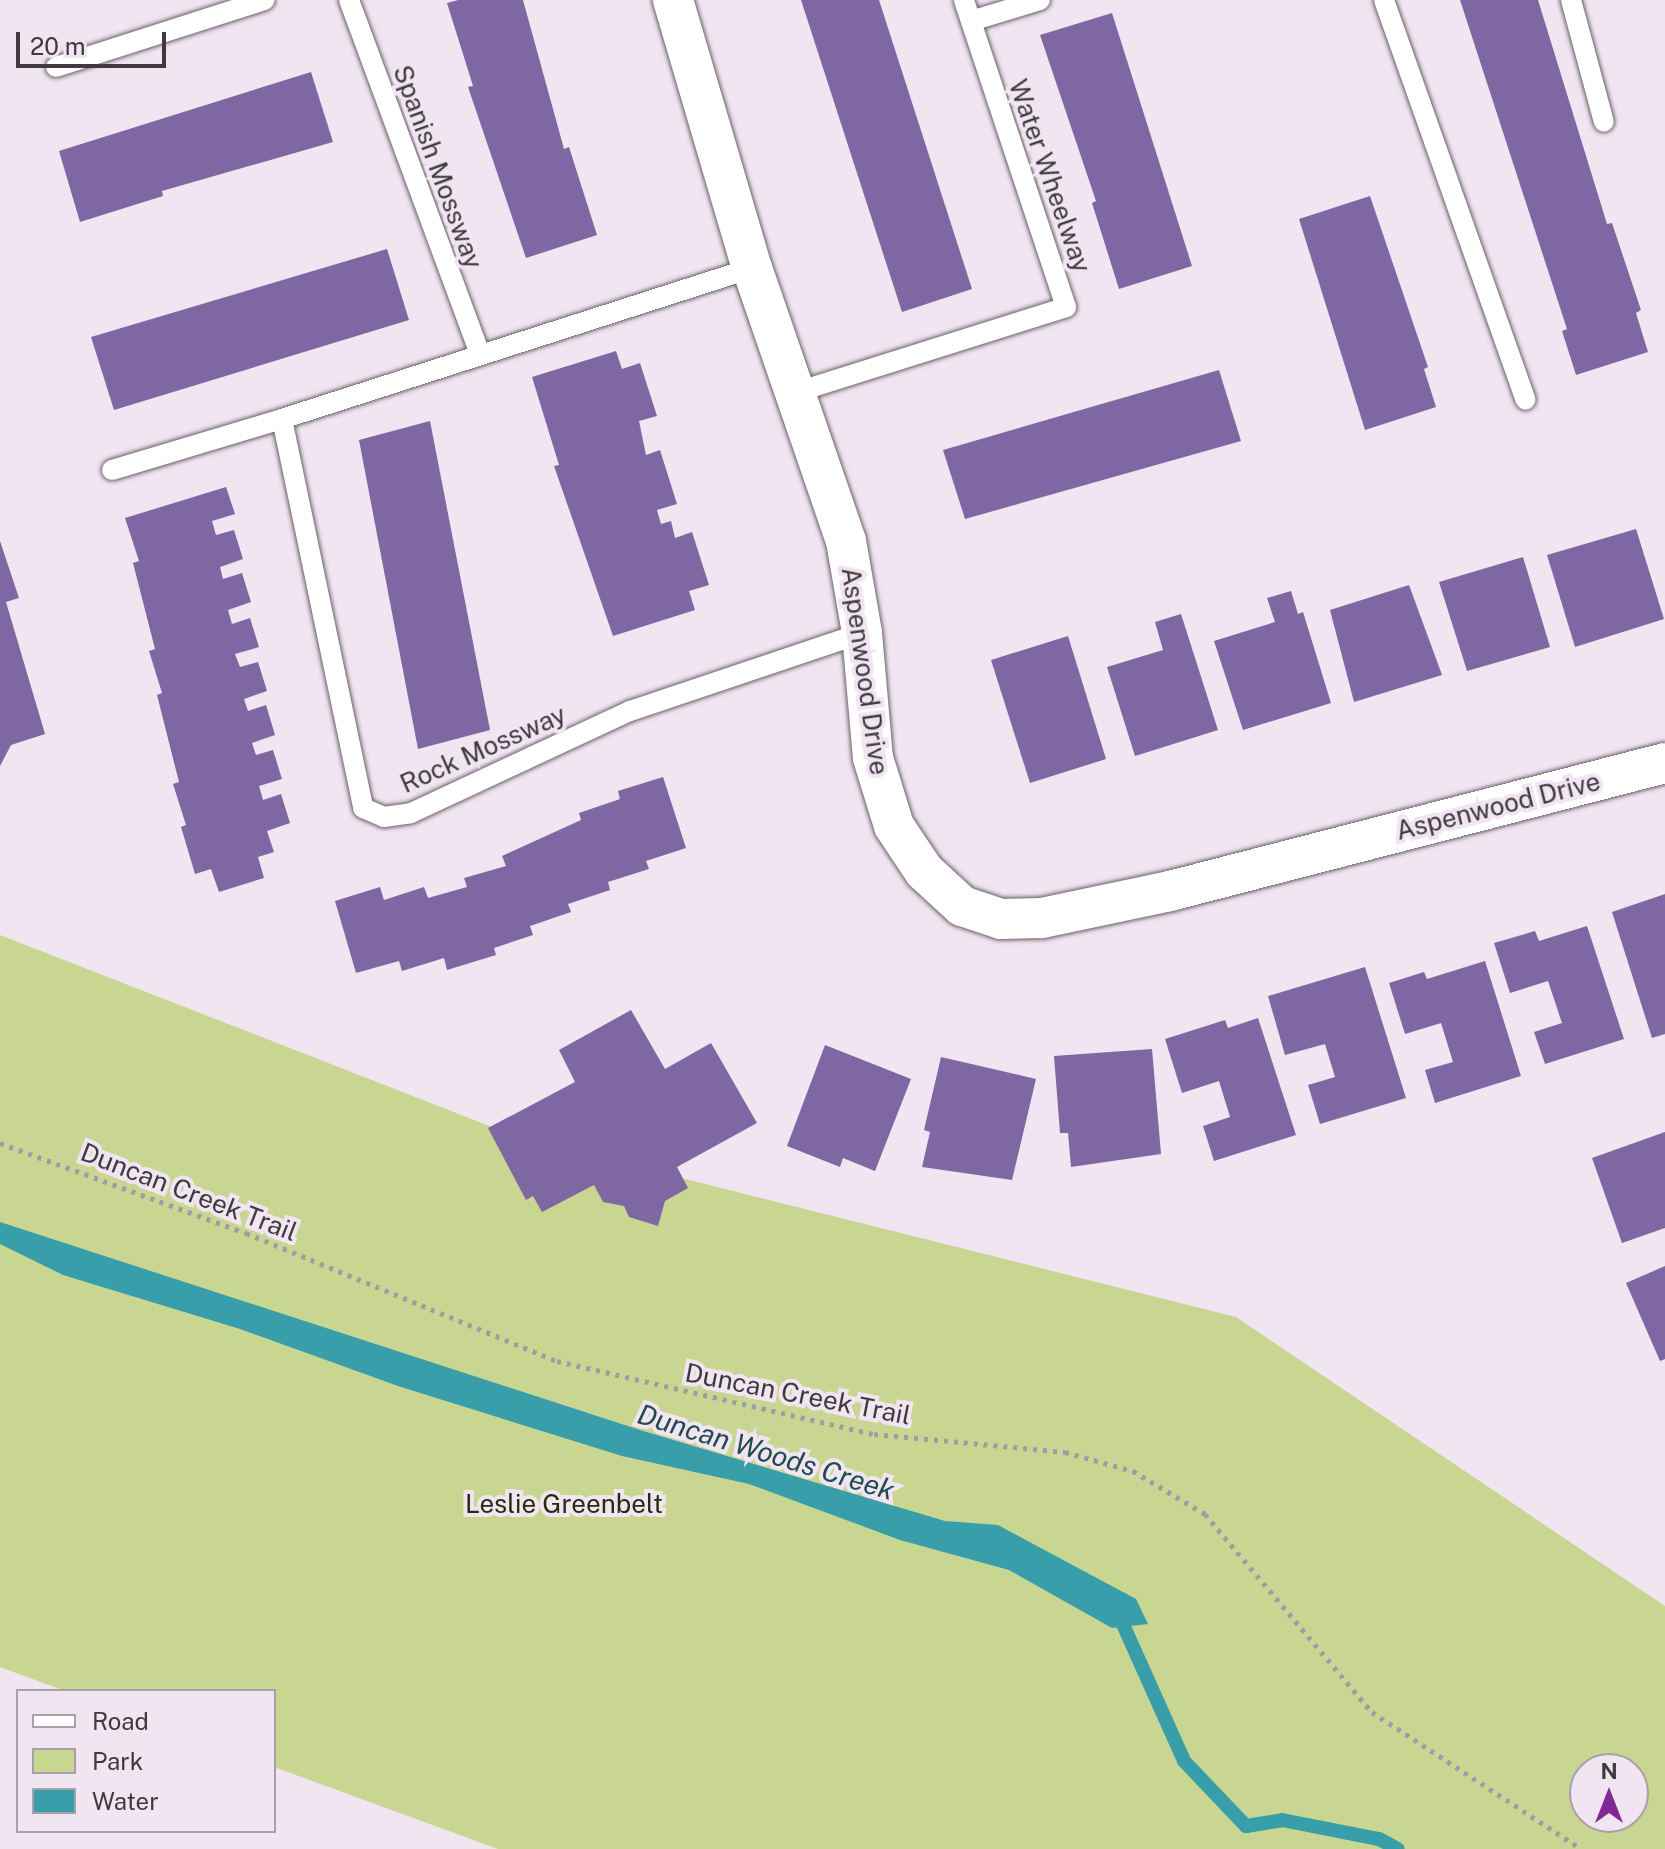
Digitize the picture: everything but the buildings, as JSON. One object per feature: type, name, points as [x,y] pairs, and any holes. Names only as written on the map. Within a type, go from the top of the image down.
[{"type":"street","name":"Aspenwood Drive","points":[[673,0],[752,268],[846,541],[862,633],[873,758],[894,826],[924,871],[962,906],[1001,919],[1042,918],[1170,891],[1665,763]]},
{"type":"lane","points":[[56,67],[265,0]]},
{"type":"lane","name":"Spanish Mossway","points":[[349,0],[479,352]]},
{"type":"lane","name":"Water Wheelway","points":[[797,392],[1066,307],[964,0]]},
{"type":"lane","points":[[971,21],[1040,0]]},
{"type":"lane","points":[[1384,0],[1526,400]]},
{"type":"lane","points":[[1571,0],[1604,122]]},
{"type":"lane","points":[[112,470],[282,419],[479,352],[752,268]]},
{"type":"lane","name":"Rock Mossway","points":[[282,419],[363,808],[384,817],[411,813],[630,711],[862,633]]},
{"type":"path","name":"Duncan Creek Trail","points":[[0,1143],[246,1233],[557,1361],[874,1434],[1065,1452],[1133,1471],[1205,1514],[1372,1712],[1581,1849]]},
{"type":"green space","name":"Leslie Greenbelt","points":[[0,935],[518,1137],[1236,1317],[1665,1606],[1665,1849],[498,1849],[276,1768],[276,1689],[60,1689],[0,1667]]},
{"type":"water","points":[[0,1222],[640,1430],[945,1521],[998,1525],[1136,1599],[1148,1624],[1112,1628],[1009,1570],[900,1540],[749,1484],[622,1456],[398,1386],[240,1329],[63,1275],[0,1244]]},
{"type":"waterway","name":"Duncan Woods Creek","points":[[1117,1611],[1184,1761],[1246,1826],[1282,1820],[1379,1839],[1398,1849]]}]
